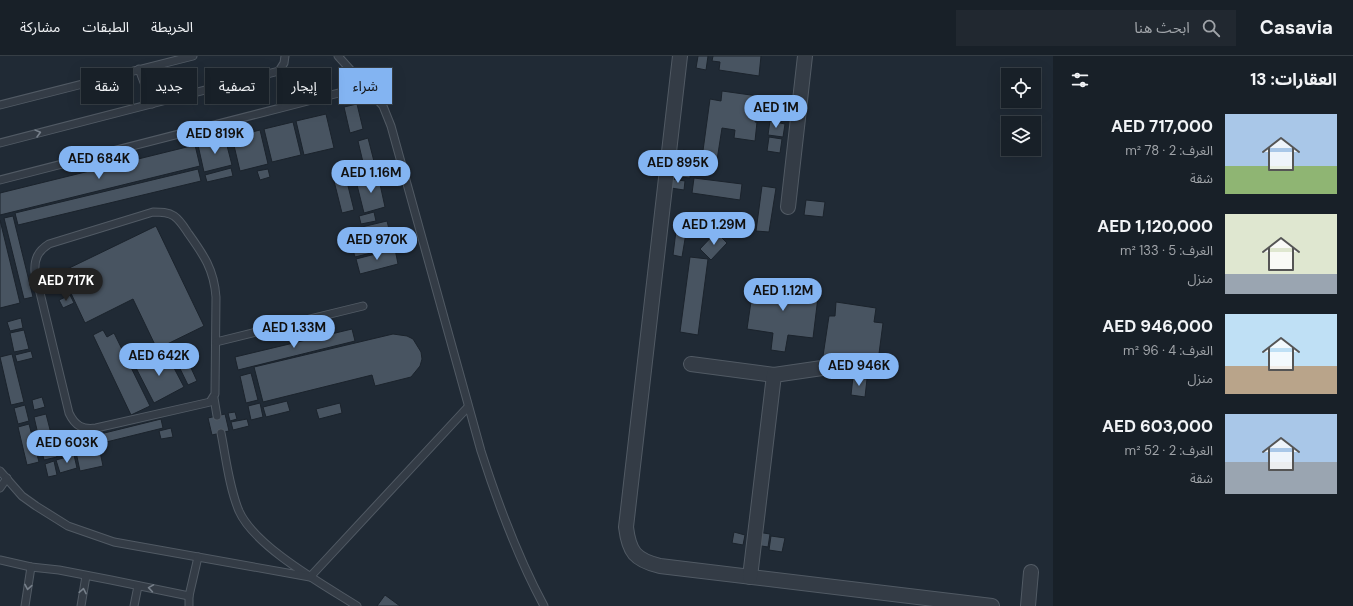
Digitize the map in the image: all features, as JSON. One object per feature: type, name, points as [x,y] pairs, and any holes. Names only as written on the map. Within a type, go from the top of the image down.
[{"type":"street","points":[[680,56],[626,527],[628,544],[635,555],[647,563],[992,606]]},
{"type":"street","points":[[788,207],[805,56]]},
{"type":"street","points":[[691,364],[774,375],[822,368]]},
{"type":"street","points":[[750,577],[774,375]]},
{"type":"street","points":[[1028,606],[1031,572]]},
{"type":"lane","points":[[0,105],[139,68],[193,56]]},
{"type":"lane","points":[[197,92],[279,71],[284,63],[284,56]]},
{"type":"lane","points":[[338,56],[349,68]]},
{"type":"lane","points":[[139,68],[141,74]]},
{"type":"lane","points":[[0,180],[339,93]]},
{"type":"lane","points":[[0,143],[152,104]]},
{"type":"lane","points":[[381,104],[391,126],[467,408],[495,496],[515,546],[544,606]]},
{"type":"lane","points":[[214,398],[206,403],[96,428],[88,429],[80,427],[73,421],[69,413],[35,272],[34,263],[36,255],[49,244],[153,212],[168,213],[175,216],[206,259],[210,268],[216,292],[214,398],[217,416]]},
{"type":"lane","points":[[216,342],[363,306]]},
{"type":"lane","points":[[310,577],[467,408]]},
{"type":"lane","points":[[221,433],[239,511],[249,527],[262,540],[310,577],[357,606]]},
{"type":"lane","points":[[0,471],[22,496],[68,526],[114,542],[310,577]]},
{"type":"lane","points":[[0,488],[7,478]]},
{"type":"lane","points":[[189,606],[189,596],[198,557]]},
{"type":"lane","points":[[0,560],[32,568],[59,570],[138,586],[166,590],[189,596]]},
{"type":"lane","points":[[25,606],[32,568]]},
{"type":"lane","points":[[81,606],[86,576]]},
{"type":"lane","points":[[134,606],[138,586]]},
{"type":"building","points":[[698,56],[708,56],[706,70],[696,68]]},
{"type":"building","points":[[713,56],[761,56],[759,76],[719,70],[720,62],[712,61]]},
{"type":"building","points":[[722,91],[758,96],[755,122],[757,122],[755,141],[734,138],[735,130],[722,128],[717,160],[702,158],[710,99],[721,101]]},
{"type":"building","points":[[772,103],[787,105],[785,120],[770,118]]},
{"type":"building","points":[[357,104],[363,129],[350,133],[344,107]]},
{"type":"building","points":[[326,114],[334,148],[304,155],[296,121]]},
{"type":"building","points":[[770,121],[785,124],[783,137],[768,135]]},
{"type":"building","points":[[293,122],[301,155],[272,162],[264,129]]},
{"type":"building","points":[[260,130],[268,164],[240,171],[232,137]]},
{"type":"building","points":[[769,137],[782,139],[780,153],[767,151]]},
{"type":"building","points":[[225,138],[232,165],[204,172],[198,145]]},
{"type":"building","points":[[368,138],[377,173],[366,175],[358,141]]},
{"type":"building","points":[[195,145],[200,166],[0,215],[0,193]]},
{"type":"building","points":[[683,150],[691,151],[689,163],[682,162]]},
{"type":"building","points":[[681,164],[691,165],[690,178],[680,177]]},
{"type":"building","points":[[231,168],[233,176],[207,182],[205,175]]},
{"type":"building","points":[[198,169],[201,181],[18,225],[15,213]]},
{"type":"building","points":[[268,169],[270,177],[260,180],[257,171]]},
{"type":"building","points":[[345,174],[354,210],[342,213],[333,177]]},
{"type":"building","points":[[378,175],[385,207],[364,213],[356,181]]},
{"type":"building","points":[[694,178],[742,184],[740,200],[692,193]]},
{"type":"building","points":[[672,179],[685,181],[684,190],[671,188]]},
{"type":"building","points":[[762,186],[776,188],[769,232],[756,231]]},
{"type":"building","points":[[806,200],[825,202],[823,217],[804,215]]},
{"type":"building","points":[[374,212],[376,221],[361,224],[359,216]]},
{"type":"building","points":[[13,216],[33,297],[24,299],[4,218]]},
{"type":"building","points":[[0,220],[20,303],[0,308]]},
{"type":"building","points":[[387,221],[390,233],[352,243],[349,230]]},
{"type":"building","points":[[156,226],[204,326],[157,349],[133,299],[85,323],[61,272]]},
{"type":"building","points":[[676,231],[686,233],[682,257],[673,255]]},
{"type":"building","points":[[716,232],[727,243],[711,260],[700,249]]},
{"type":"building","points":[[392,236],[395,247],[355,257],[352,246]]},
{"type":"building","points":[[395,249],[398,264],[360,274],[356,259]]},
{"type":"building","points":[[690,257],[708,259],[698,335],[680,332]]},
{"type":"building","points":[[754,281],[813,289],[812,296],[818,297],[813,338],[788,335],[785,352],[771,350],[773,333],[747,329]]},
{"type":"building","points":[[70,295],[74,303],[63,308],[59,300]]},
{"type":"building","points":[[836,302],[876,308],[874,322],[883,323],[877,369],[869,368],[868,375],[830,370],[832,358],[823,356],[829,316],[835,316]]},
{"type":"building","points":[[21,318],[23,328],[10,331],[7,322]]},
{"type":"building","points":[[352,329],[355,341],[238,370],[235,357]]},
{"type":"building","points":[[24,330],[29,349],[14,352],[10,333]]},
{"type":"building","points":[[103,330],[107,337],[114,333],[150,406],[131,415],[93,335]]},
{"type":"building","points":[[393,334],[407,336],[413,339],[421,352],[422,359],[420,366],[411,377],[375,386],[372,375],[263,402],[254,367]]},
{"type":"building","points":[[180,344],[197,381],[188,385],[170,348]]},
{"type":"building","points":[[31,351],[33,358],[17,362],[15,355]]},
{"type":"building","points":[[165,351],[184,387],[154,403],[135,366]]},
{"type":"building","points":[[12,354],[24,402],[11,405],[0,357]]},
{"type":"building","points":[[251,373],[258,400],[246,403],[240,376]]},
{"type":"building","points":[[853,377],[867,379],[865,397],[851,395]]},
{"type":"building","points":[[42,397],[45,407],[34,410],[32,400]]},
{"type":"building","points":[[287,401],[290,411],[266,417],[263,407]]},
{"type":"building","points":[[260,403],[263,417],[251,420],[248,406]]},
{"type":"building","points":[[340,403],[342,413],[319,419],[316,409]]},
{"type":"building","points":[[25,405],[29,421],[18,424],[14,408]]},
{"type":"building","points":[[235,412],[237,419],[230,421],[228,413]]},
{"type":"building","points":[[46,414],[57,457],[44,460],[34,417]]},
{"type":"building","points":[[225,414],[229,431],[212,435],[208,418]]},
{"type":"building","points":[[161,419],[163,428],[74,450],[72,441]]},
{"type":"building","points":[[247,419],[249,426],[233,430],[231,422]]},
{"type":"building","points":[[29,424],[39,462],[27,465],[18,427]]},
{"type":"building","points":[[171,428],[173,437],[161,439],[159,431]]},
{"type":"building","points":[[99,447],[103,466],[80,471],[76,452]]},
{"type":"building","points":[[74,455],[77,468],[60,473],[56,460]]},
{"type":"building","points":[[54,461],[57,475],[48,477],[45,464]]},
{"type":"building","points":[[734,532],[745,535],[743,545],[732,543]]},
{"type":"building","points":[[757,532],[770,534],[768,547],[755,545]]},
{"type":"building","points":[[771,536],[785,538],[782,552],[769,550]]},
{"type":"building","points":[[385,595],[400,606],[377,606]]}]
